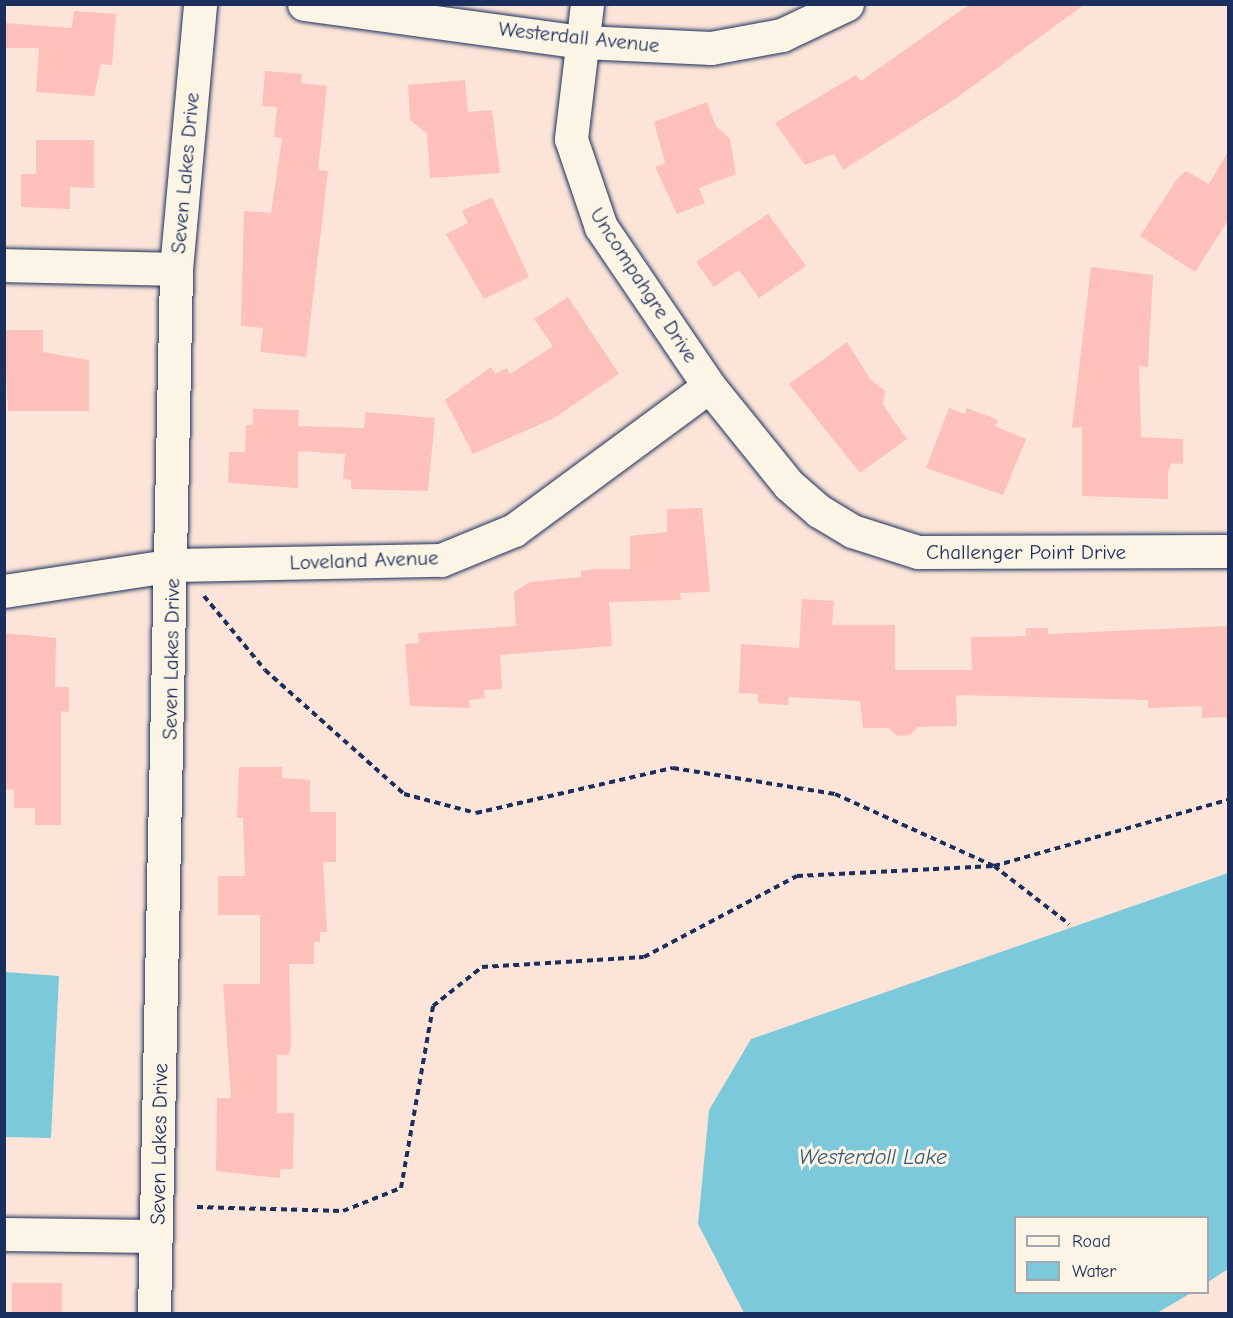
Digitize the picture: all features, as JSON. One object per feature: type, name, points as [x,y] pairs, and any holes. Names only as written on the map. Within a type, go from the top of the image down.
[{"type":"street","name":"Seven Lakes Drive","points":[[154,1314],[174,564],[176,269],[200,4]]},
{"type":"street","name":"Westerdall Avenue","points":[[304,4],[583,42],[711,48],[782,35],[847,4]]},
{"type":"street","name":"Uncompahgre Drive","points":[[587,4],[571,139],[583,186],[601,227],[709,386]]},
{"type":"street","points":[[4,265],[176,269]]},
{"type":"street","name":"Challenger Point Drive","points":[[709,386],[789,485],[819,511],[888,546],[950,555],[1228,551]]},
{"type":"street","name":"Loveland Avenue","points":[[4,591],[174,564],[441,560],[514,530],[709,386]]},
{"type":"street","points":[[4,1234],[156,1236]]},
{"type":"path","points":[[203,595],[265,670],[404,794],[476,813],[673,768],[836,794],[994,866],[1069,924]]},
{"type":"path","points":[[197,1208],[343,1211],[401,1188],[433,1006],[482,967],[644,957],[797,876],[994,866],[1228,800]]},
{"type":"water","name":"Westerdoll Lake","points":[[1228,873],[1228,1269],[1209,1281],[1209,1216],[1014,1216],[1014,1294],[1189,1294],[1157,1313],[744,1313],[698,1224],[709,1110],[751,1039]]},
{"type":"water","points":[[5,972],[59,976],[51,1138],[5,1137]]},
{"type":"building","points":[[970,4],[1085,4],[955,99],[843,170],[834,154],[805,165],[775,123],[856,75],[861,81]]},
{"type":"building","points":[[74,11],[116,14],[112,65],[101,64],[94,96],[36,92],[39,48],[4,48],[4,23],[72,28]]},
{"type":"building","points":[[265,71],[302,74],[301,83],[327,86],[318,170],[328,171],[306,357],[260,352],[263,328],[241,326],[244,211],[271,213],[282,138],[274,137],[277,107],[262,106]]},
{"type":"building","points":[[465,80],[468,112],[492,110],[500,173],[430,178],[427,133],[410,120],[408,85]]},
{"type":"building","points":[[707,102],[716,126],[730,139],[736,174],[699,188],[705,203],[677,214],[655,167],[665,163],[654,122]]},
{"type":"building","points":[[36,140],[94,140],[94,188],[70,187],[70,209],[21,207],[21,174],[36,174]]},
{"type":"building","points":[[1228,152],[1228,220],[1195,272],[1140,236],[1177,179],[1186,171],[1209,184]]},
{"type":"building","points":[[492,197],[529,277],[484,299],[446,234],[468,223],[462,211]]},
{"type":"building","points":[[768,214],[806,266],[759,298],[739,270],[714,287],[696,262]]},
{"type":"building","points":[[1091,267],[1153,275],[1148,367],[1139,366],[1141,437],[1183,439],[1183,464],[1171,463],[1168,472],[1168,499],[1082,496],[1082,427],[1072,428]]},
{"type":"building","points":[[568,297],[619,374],[554,418],[473,454],[445,400],[491,367],[495,374],[507,368],[510,374],[553,346],[534,319]]},
{"type":"building","points":[[4,330],[43,330],[43,352],[89,360],[89,411],[8,411]]},
{"type":"building","points":[[847,342],[870,379],[885,391],[883,405],[907,439],[860,473],[789,384]]},
{"type":"building","points":[[949,408],[965,414],[967,408],[998,420],[995,426],[1026,439],[1003,495],[926,468]]},
{"type":"building","points":[[253,409],[299,410],[298,426],[364,428],[366,412],[435,418],[428,491],[351,489],[351,480],[343,479],[345,454],[298,451],[298,488],[228,483],[229,452],[245,452],[246,425],[253,425]]},
{"type":"building","points":[[702,508],[710,592],[680,593],[681,600],[609,602],[612,646],[500,655],[502,689],[484,690],[485,698],[469,700],[470,708],[410,706],[405,644],[419,643],[418,633],[516,626],[514,592],[530,582],[581,577],[581,571],[630,569],[630,536],[667,532],[667,509]]},
{"type":"building","points":[[802,599],[834,601],[832,625],[895,625],[895,670],[972,670],[971,637],[1026,636],[1026,628],[1048,628],[1048,634],[1228,626],[1228,717],[1202,718],[1202,706],[1148,708],[1148,700],[956,695],[957,726],[918,727],[910,735],[897,736],[888,728],[863,728],[860,701],[789,697],[788,705],[758,703],[758,694],[739,693],[741,644],[799,648]]},
{"type":"building","points":[[4,633],[56,638],[55,687],[69,687],[69,712],[61,711],[61,825],[35,825],[35,808],[14,808],[14,790],[6,789]]},
{"type":"building","points":[[239,767],[282,767],[282,778],[310,780],[310,812],[336,812],[336,862],[323,862],[327,932],[320,932],[320,942],[314,942],[314,964],[289,964],[291,1043],[289,1055],[277,1055],[277,1113],[294,1113],[293,1169],[280,1169],[280,1178],[216,1171],[217,1098],[231,1098],[223,984],[260,984],[260,915],[218,915],[218,876],[245,876],[243,818],[237,818]]},
{"type":"building","points":[[12,1283],[62,1283],[62,1314],[12,1314]]}]
